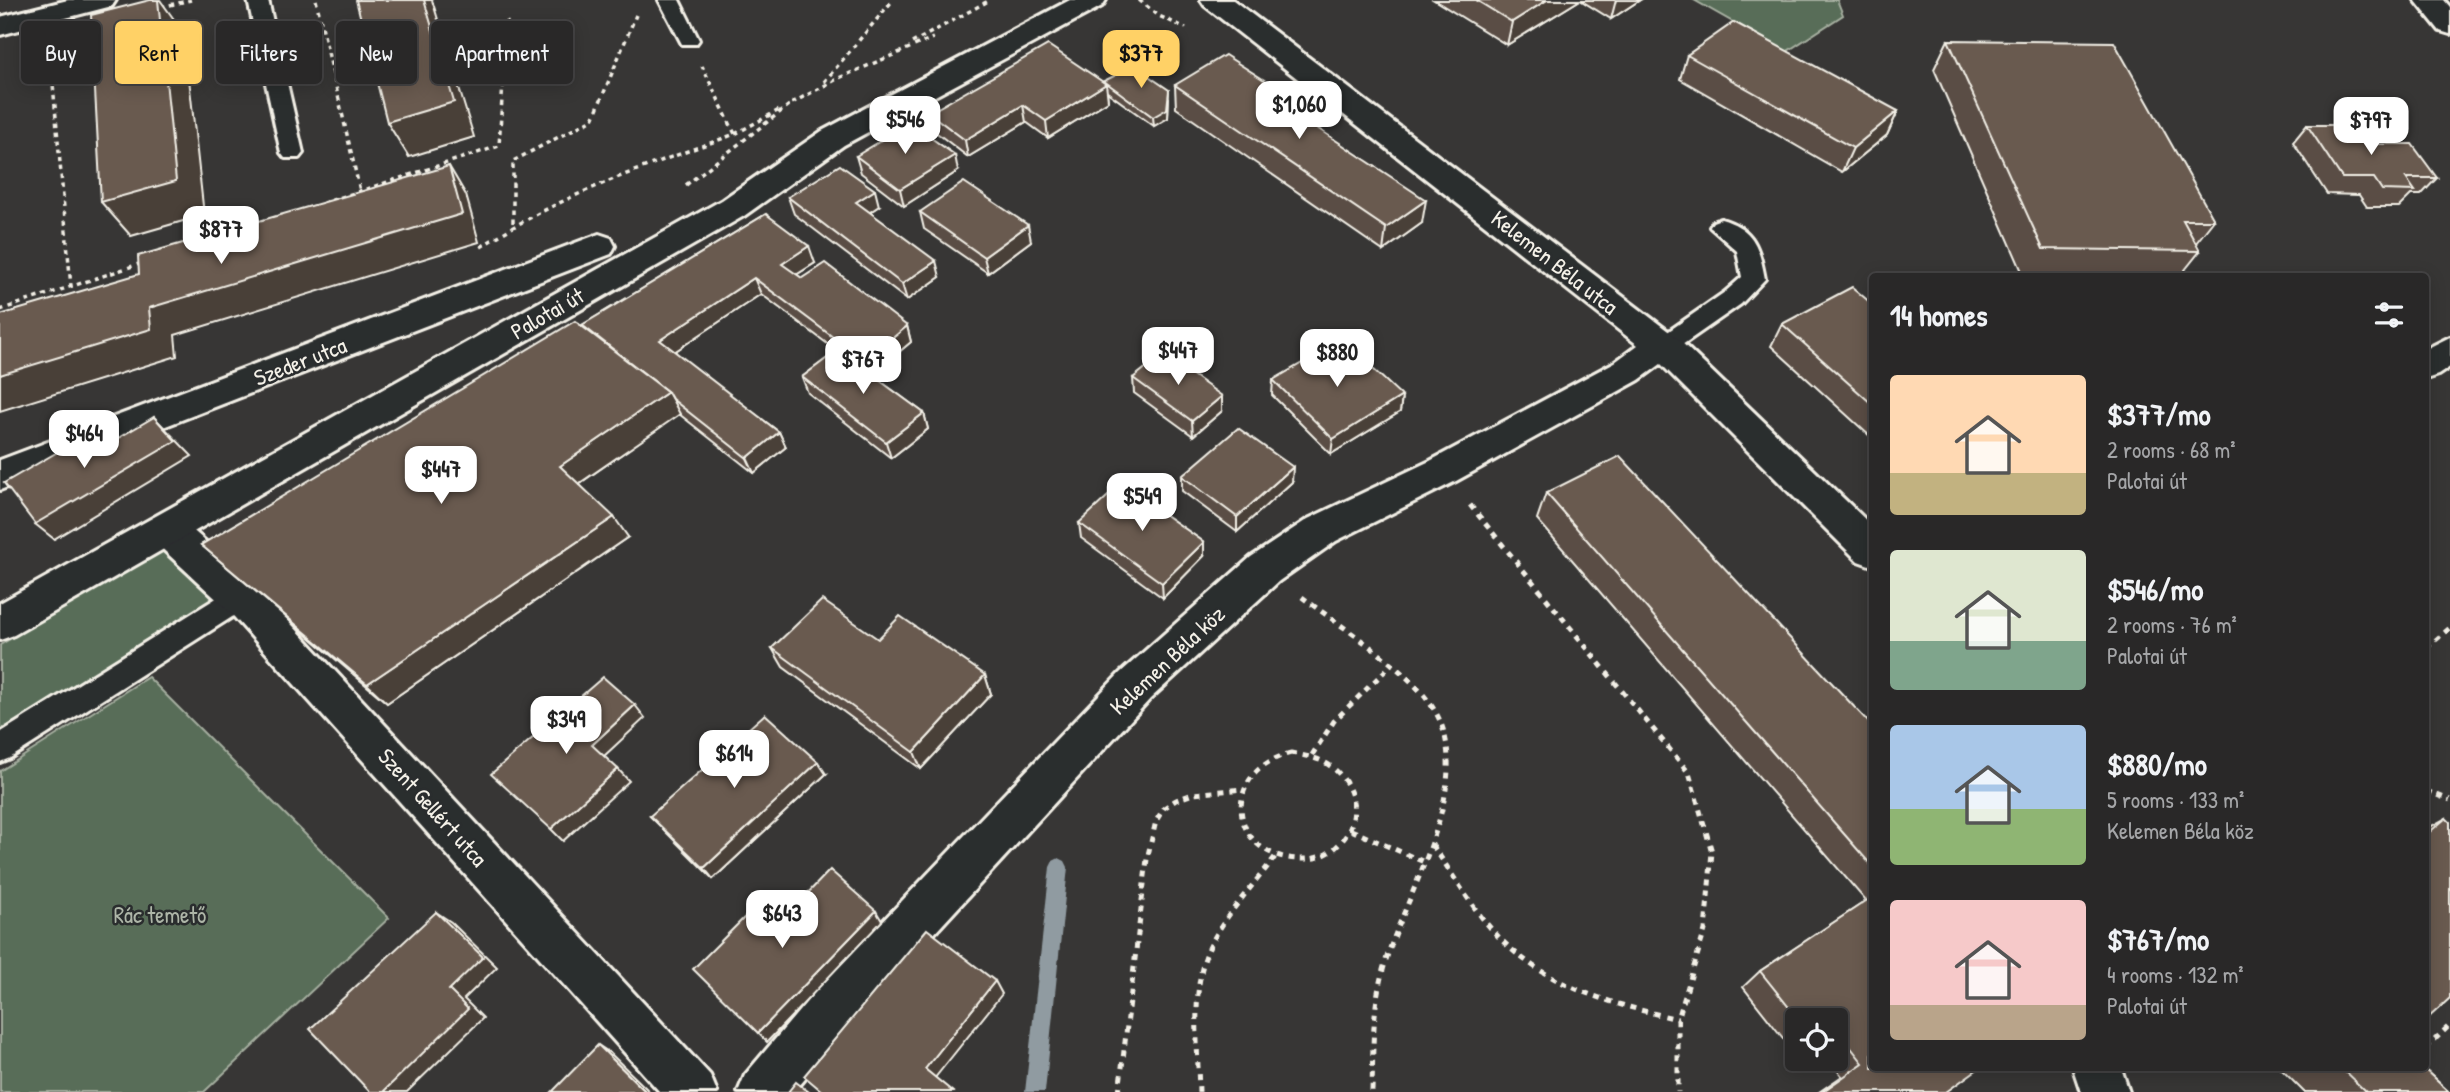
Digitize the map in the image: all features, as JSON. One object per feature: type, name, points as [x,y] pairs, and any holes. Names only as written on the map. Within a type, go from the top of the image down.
[{"type":"street","points":[[0,26],[102,0]]},
{"type":"street","name":"Palotai út","points":[[0,624],[733,208],[833,138],[1092,0]]},
{"type":"street","name":"Kelemen Béla utca","points":[[1215,0],[1664,346],[1869,547]]},
{"type":"street","points":[[2429,0],[2450,25]]},
{"type":"street","name":"Szeder utca","points":[[0,475],[599,246]]},
{"type":"street","name":"Kelemen Béla köz","points":[[762,1092],[832,1008],[1135,686],[1265,569],[1322,530],[1443,471],[1627,371],[1634,363],[1664,346]]},
{"type":"street","points":[[2429,364],[2450,351]]},
{"type":"street","name":"Szent Gellért utca","points":[[166,529],[241,597],[694,1092]]},
{"type":"street","points":[[2098,1071],[2105,1092]]},
{"type":"lane","points":[[257,0],[292,153]]},
{"type":"lane","points":[[669,0],[689,40]]},
{"type":"lane","points":[[1664,346],[1733,298],[1754,279],[1748,247],[1721,227]]},
{"type":"lane","points":[[0,749],[241,597]]},
{"type":"path","points":[[316,0],[360,191]]},
{"type":"path","points":[[821,86],[893,0]]},
{"type":"path","points":[[471,254],[513,223],[600,184],[735,134],[821,86],[896,52],[990,0]]},
{"type":"path","points":[[1139,0],[1158,16],[1177,24]]},
{"type":"path","points":[[513,223],[513,161],[593,118],[637,12]]},
{"type":"path","points":[[47,14],[71,287]]},
{"type":"path","points":[[321,204],[499,146],[507,19]]},
{"type":"path","points":[[689,40],[735,134]]},
{"type":"path","points":[[0,310],[150,261]]},
{"type":"path","points":[[1443,471],[1689,773],[1712,852],[1705,930],[1678,1019],[1678,1092]]},
{"type":"path","points":[[1265,569],[1391,665],[1434,708],[1447,744],[1445,794],[1432,845],[1401,915],[1382,972],[1374,1042],[1372,1092]]},
{"type":"path","points":[[2429,646],[2450,628]]},
{"type":"path","points":[[1312,755],[1334,721],[1391,665]]},
{"type":"path","points":[[1291,753],[1312,755],[1334,766],[1349,784],[1356,807],[1351,830],[1338,847],[1319,858],[1297,861],[1275,856],[1257,845],[1245,828],[1240,808],[1243,789],[1253,772],[1270,759],[1291,753]]},
{"type":"path","points":[[1119,1092],[1146,887],[1147,853],[1155,818],[1189,793],[1243,789]]},
{"type":"path","points":[[2429,792],[2450,800]]},
{"type":"path","points":[[1351,830],[1424,862]]},
{"type":"path","points":[[1432,845],[1496,935],[1527,962],[1570,988],[1622,1007],[1678,1019]]},
{"type":"path","points":[[1199,1092],[1203,961],[1219,931],[1275,856]]},
{"type":"path","points":[[2429,1045],[2450,1025]]},
{"type":"green space","points":[[1694,0],[1837,0],[1843,15],[1786,52]]},
{"type":"green space","points":[[179,539],[241,597],[0,747],[0,645]]},
{"type":"green space","name":"Rác temető","points":[[148,677],[389,918],[204,1092],[0,1092],[0,771]]},
{"type":"building","points":[[158,0],[160,21],[115,21],[115,84],[166,84],[176,181],[101,202],[95,84],[101,84],[101,21],[91,21],[91,15]]},
{"type":"building","points":[[356,0],[424,0],[431,24],[431,84],[449,84],[454,102],[387,122],[377,84],[417,84],[417,21],[361,21]]},
{"type":"building","points":[[1476,0],[1547,0],[1512,22]]},
{"type":"building","points":[[1734,22],[1898,111],[1853,148],[1687,55]]},
{"type":"building","points":[[1948,40],[2114,42],[2214,220],[2183,220],[2200,251],[2043,249]]},
{"type":"building","points":[[1048,45],[1106,84],[1046,121],[1023,105],[965,140],[929,113]]},
{"type":"building","points":[[1225,55],[1272,85],[1261,91],[1426,200],[1386,228],[1175,85]]},
{"type":"building","points":[[1134,66],[1169,90],[1167,109],[1153,117],[1104,81]]},
{"type":"building","points":[[910,123],[955,155],[900,189],[856,156]]},
{"type":"building","points":[[2307,125],[2359,125],[2372,144],[2412,144],[2437,178],[2406,178],[2415,191],[2382,190],[2374,178],[2342,178]]},
{"type":"building","points":[[840,165],[875,190],[856,202],[936,261],[902,284],[788,197]]},
{"type":"building","points":[[449,166],[462,214],[149,308],[151,329],[0,375],[0,315],[139,274],[138,256]]},
{"type":"building","points":[[964,182],[1028,225],[984,257],[920,212]]},
{"type":"building","points":[[766,214],[809,246],[782,264],[802,278],[825,263],[907,326],[865,361],[754,278],[660,340],[779,432],[747,458],[582,325]]},
{"type":"building","points":[[1852,287],[1869,301],[1869,401],[1782,324]]},
{"type":"building","points":[[575,321],[668,392],[560,466],[614,517],[367,684],[201,545]]},
{"type":"building","points":[[1342,340],[1402,396],[1333,439],[1273,380]]},
{"type":"building","points":[[838,350],[924,413],[886,442],[802,377]]},
{"type":"building","points":[[1163,354],[1222,396],[1192,421],[1133,378]]},
{"type":"building","points":[[154,417],[176,441],[35,524],[4,483],[80,439],[91,454]]},
{"type":"building","points":[[1238,428],[1293,467],[1237,517],[1182,476]]},
{"type":"building","points":[[1620,456],[1869,723],[1869,863],[1546,493]]},
{"type":"building","points":[[1121,484],[1204,542],[1162,583],[1079,523]]},
{"type":"building","points":[[822,600],[878,639],[900,616],[985,675],[914,752],[772,648]]},
{"type":"building","points":[[603,677],[635,705],[592,745],[618,769],[551,829],[491,774]]},
{"type":"building","points":[[765,714],[818,762],[704,868],[650,816]]},
{"type":"building","points":[[2446,818],[2450,822],[2450,998],[2429,1017],[2429,832]]},
{"type":"building","points":[[830,870],[876,911],[758,1033],[693,969],[759,903],[780,922]]},
{"type":"building","points":[[1869,899],[1869,1071],[1975,1071],[1946,1092],[1822,1092],[1863,1063],[1848,1044],[1848,1008],[1789,1008],[1760,971]]},
{"type":"building","points":[[436,912],[483,957],[449,990],[468,1009],[383,1092],[370,1092],[310,1029]]},
{"type":"building","points":[[927,929],[995,981],[925,1069],[953,1092],[823,1092],[804,1076]]},
{"type":"building","points":[[598,1045],[646,1092],[552,1092]]},
{"type":"building","points":[[2344,1071],[2426,1071],[2449,1092],[2364,1092]]},
{"type":"building","points":[[796,1082],[809,1092],[788,1092]]},
{"type":"waterway","points":[[1035,1092],[1059,867]]}]
